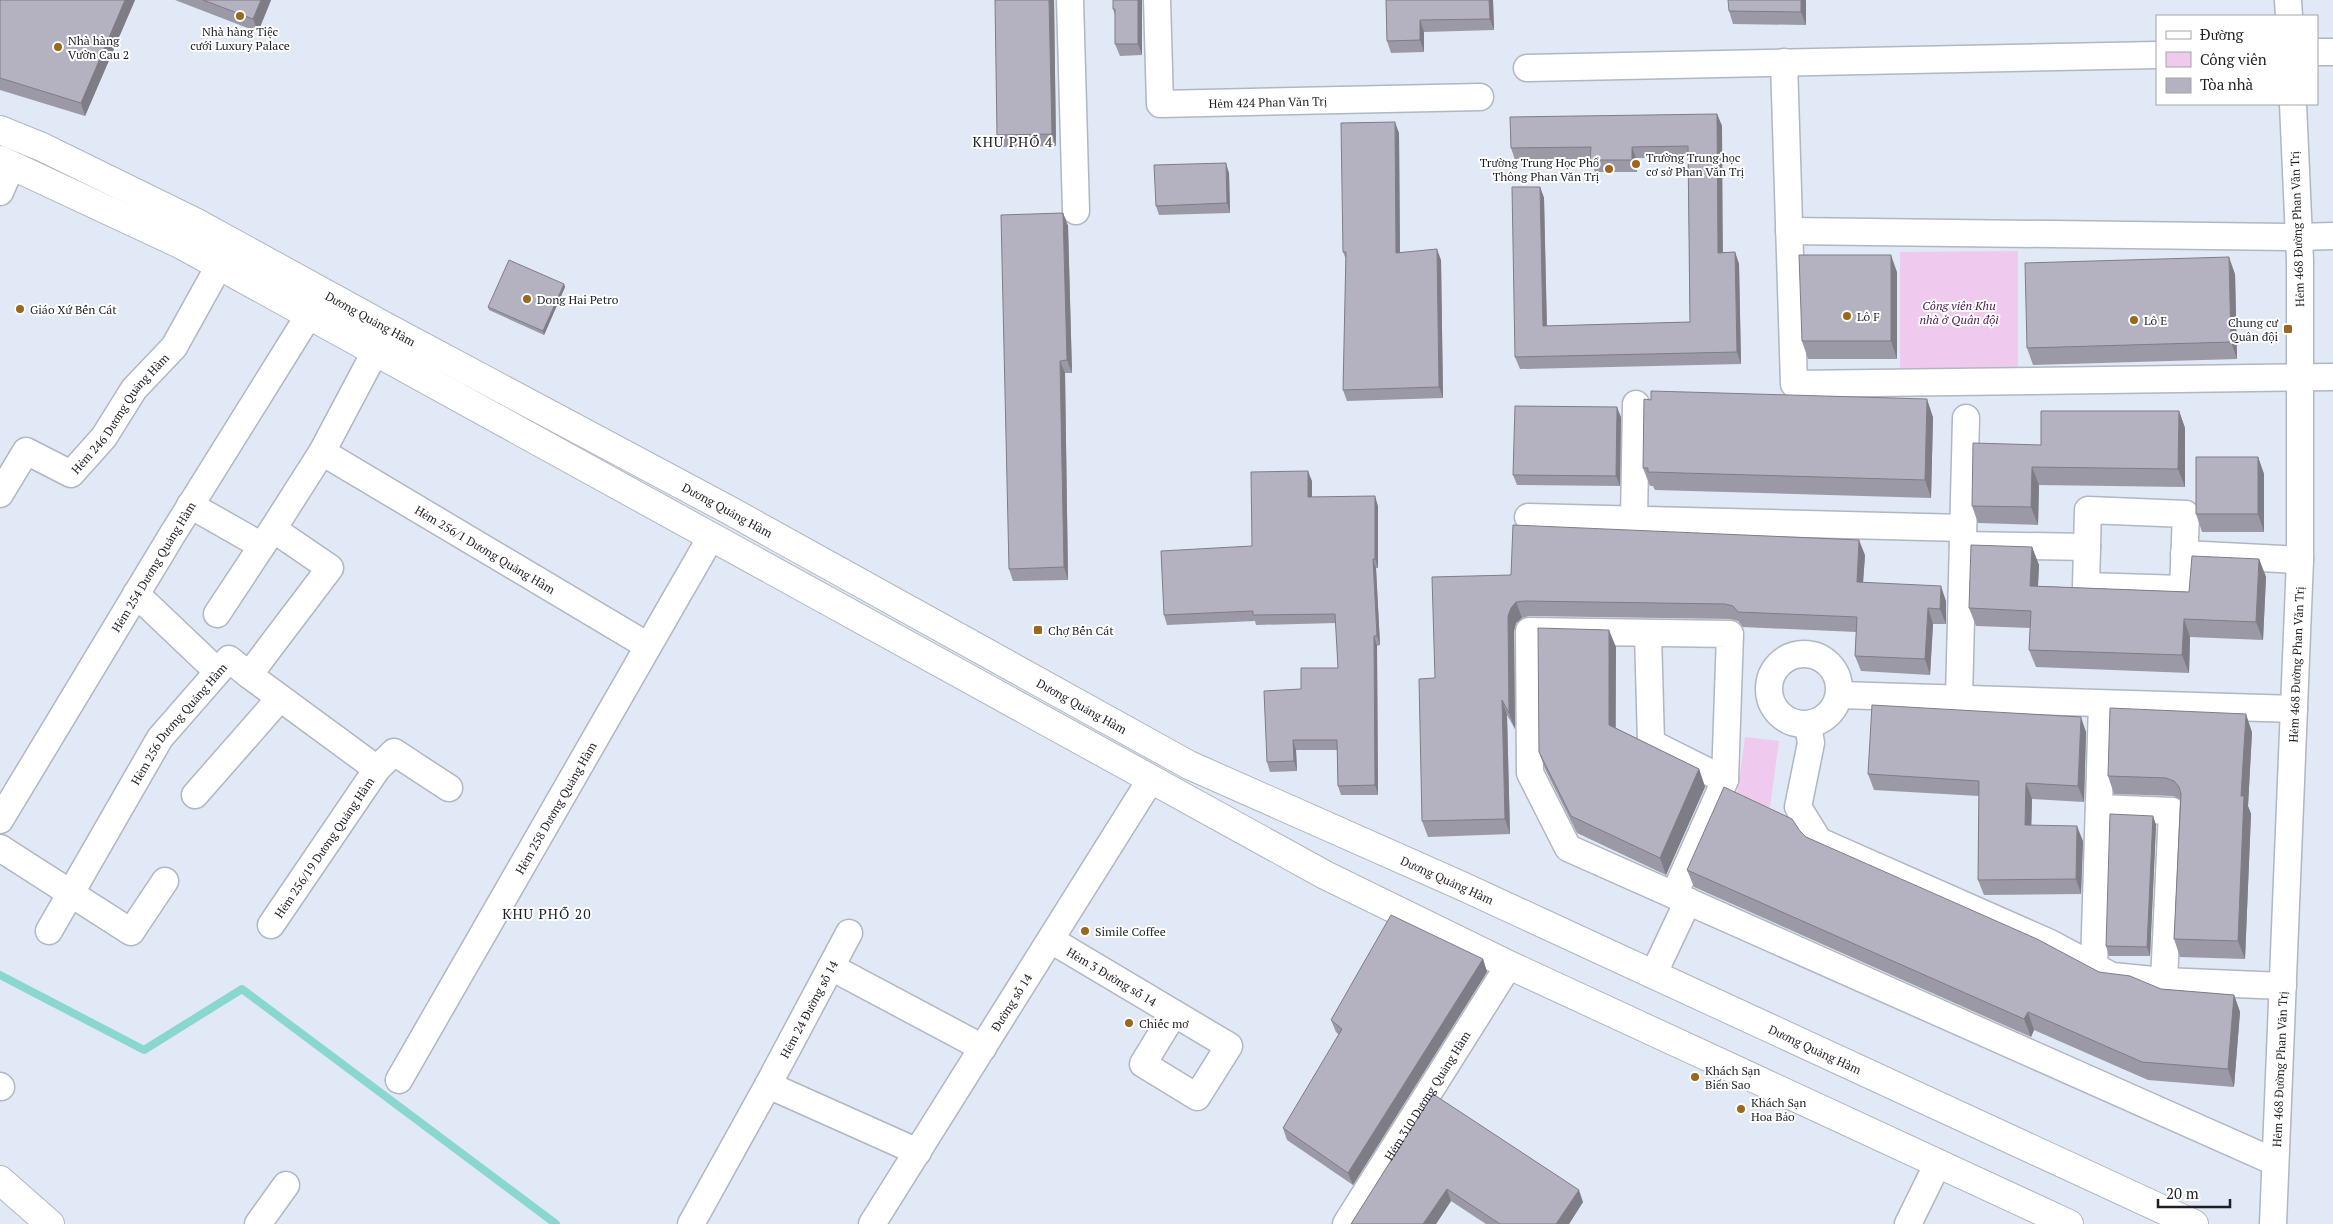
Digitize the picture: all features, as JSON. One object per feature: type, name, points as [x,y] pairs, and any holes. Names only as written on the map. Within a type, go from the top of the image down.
[{"type":"street","points":[[1070,0],[1076,211]]},
{"type":"street","name":"Hẻm 424 Phan Văn Trị","points":[[1157,0],[1160,104],[1480,97]]},
{"type":"street","points":[[2288,0],[2289,15]]},
{"type":"street","points":[[2318,52],[2333,52]]},
{"type":"street","points":[[1527,68],[2156,55]]},
{"type":"street","points":[[1784,62],[1794,384],[2333,377]]},
{"type":"street","name":"Hẻm 468 Đường Phan Văn Trị","points":[[2273,1224],[2300,560],[2298,237],[2293,105]]},
{"type":"street","name":"Dương Quảng Hàm","points":[[0,130],[42,147],[195,222],[380,324],[736,514],[1189,765],[1453,882],[2194,1224]]},
{"type":"street","points":[[0,192],[6,162],[182,245],[1325,875],[1508,965],[2069,1224]]},
{"type":"street","points":[[1789,231],[2333,236]]},
{"type":"street","name":"Hẻm 246 Dương Quảng Hàm","points":[[0,494],[26,451],[70,474],[104,437],[134,389],[174,346],[219,266]]},
{"type":"street","name":"Hẻm 254 Dương Quảng Hàm","points":[[0,820],[190,505],[309,315]]},
{"type":"street","points":[[217,614],[322,452],[375,352]]},
{"type":"street","points":[[1634,520],[1636,404]]},
{"type":"street","points":[[1959,699],[1966,418]]},
{"type":"street","name":"Hẻm 256/1 Dương Quảng Hàm","points":[[322,452],[648,646]]},
{"type":"street","points":[[190,505],[268,537],[330,568],[249,675]]},
{"type":"street","points":[[2088,510],[2186,514],[2184,554],[2183,589],[2086,586],[2088,510]]},
{"type":"street","points":[[1528,517],[1634,520],[1963,537],[2087,547]]},
{"type":"street","name":"Hẻm 258 Dương Quảng Hàm","points":[[399,1080],[711,537]]},
{"type":"street","points":[[2184,554],[2300,560]]},
{"type":"street","points":[[136,594],[217,671]]},
{"type":"street","points":[[1653,975],[1681,898],[1725,780],[1730,634],[1529,631],[1530,773],[1568,848],[1681,898],[2275,1162]]},
{"type":"street","points":[[1648,633],[1651,743],[1725,780]]},
{"type":"street","points":[[1797,654],[1809,654],[1829,664],[1840,684],[1839,695],[1836,706],[1829,715],[1819,722],[1808,725],[1796,724],[1780,716],[1770,701],[1768,689],[1770,677],[1776,667],[1786,659],[1797,654]]},
{"type":"street","name":"Hẻm 256 Dương Quảng Hàm","points":[[49,931],[160,738],[229,659],[249,675]]},
{"type":"street","name":"Hẻm 256/19 Dương Quảng Hàm","points":[[249,675],[376,769]]},
{"type":"street","points":[[1728,687],[1768,689]]},
{"type":"street","points":[[1839,695],[2294,709]]},
{"type":"street","points":[[194,795],[280,698]]},
{"type":"street","points":[[2094,965],[2102,704]]},
{"type":"street","points":[[1808,725],[1811,743],[1798,807],[1819,841],[1964,904],[2094,965],[2112,976],[2164,981],[2283,986]]},
{"type":"street","name":"Hẻm 256/19 Dương Quảng Hàm","points":[[271,925],[376,769],[394,752],[449,788]]},
{"type":"street","points":[[1150,779],[1167,753]]},
{"type":"street","name":"Đường số 14","points":[[872,1224],[1150,779]]},
{"type":"street","points":[[2099,808],[2172,810],[2164,981]]},
{"type":"street","points":[[0,848],[132,932],[166,881]]},
{"type":"street","name":"Hẻm 24 Đường số 14","points":[[691,1224],[768,1085],[849,932]]},
{"type":"street","name":"Hẻm 3 Đường số 14","points":[[1051,940],[1174,1013]]},
{"type":"street","name":"Hẻm 310 Dương Quảng Hàm","points":[[1346,1224],[1508,965]]},
{"type":"street","points":[[831,967],[983,1048]]},
{"type":"street","points":[[768,1085],[918,1152]]},
{"type":"street","points":[[1908,1224],[1938,1163]]},
{"type":"street","points":[[0,1180],[50,1224]]},
{"type":"street","points":[[258,1224],[286,1184]]},
{"type":"green space","name":"Công viên Khu nhà ở Quân đội","points":[[2018,251],[2018,372],[1900,372],[1900,252]]},
{"type":"green space","points":[[1745,737],[1779,741],[1770,807],[1736,803]]},
{"type":"building","name":"Nhà hàng Vườn Cau 2","points":[[0,0],[125,0],[81,103],[0,78]]},
{"type":"building","points":[[203,0],[261,0],[253,19]]},
{"type":"building","points":[[995,0],[1049,0],[1052,134],[997,135]]},
{"type":"building","points":[[1113,0],[1138,0],[1138,44],[1115,44],[1115,9],[1113,9]]},
{"type":"building","points":[[1386,0],[1489,0],[1490,19],[1420,20],[1420,40],[1387,41]]},
{"type":"building","points":[[1728,0],[1801,0],[1801,12],[1729,11]]},
{"type":"building","points":[[1717,114],[1718,253],[1735,252],[1737,352],[1515,357],[1512,187],[1540,187],[1543,326],[1690,322],[1688,146],[1632,147],[1632,160],[1590,160],[1591,147],[1511,148],[1510,117]]},
{"type":"building","points":[[1395,122],[1396,253],[1437,249],[1439,387],[1343,390],[1346,252],[1343,252],[1341,123]]},
{"type":"building","points":[[1226,163],[1227,203],[1156,206],[1154,165]]},
{"type":"building","points":[[1063,213],[1067,360],[1060,361],[1064,567],[1009,569],[1001,215]]},
{"type":"building","name":"Lô F","points":[[1799,255],[1891,255],[1891,341],[1802,341]]},
{"type":"building","name":"Lô E","points":[[2229,257],[2231,342],[2027,348],[2025,263]]},
{"type":"building","name":"Dong Hai Petro","points":[[509,260],[564,284],[543,331],[488,307]]},
{"type":"building","points":[[1651,391],[1927,399],[1925,480],[1648,472],[1648,468],[1643,468],[1644,399],[1651,400]]},
{"type":"building","points":[[1515,406],[1617,407],[1616,476],[1513,475]]},
{"type":"building","points":[[2041,411],[2179,411],[2178,469],[2032,467],[2031,507],[1972,506],[1973,443],[2041,445]]},
{"type":"building","points":[[2196,457],[2258,457],[2258,514],[2196,514]]},
{"type":"building","points":[[1308,471],[1308,497],[1375,496],[1375,559],[1373,559],[1377,636],[1374,636],[1375,785],[1338,786],[1337,740],[1293,740],[1294,761],[1267,762],[1264,691],[1301,689],[1301,668],[1338,668],[1335,614],[1253,615],[1253,611],[1164,615],[1161,551],[1252,546],[1251,472]]},
{"type":"building","points":[[1513,525],[1859,540],[1857,582],[1941,586],[1940,609],[1928,608],[1925,659],[1855,656],[1857,617],[1738,612],[1733,606],[1725,604],[1516,602],[1508,616],[1509,713],[1502,700],[1505,819],[1422,821],[1419,679],[1435,678],[1432,577],[1511,575]]},
{"type":"building","points":[[1971,545],[2032,547],[2030,586],[2189,592],[2192,556],[2259,559],[2256,622],[2184,619],[2182,655],[2029,650],[2031,611],[1969,608]]},
{"type":"building","points":[[1538,628],[1609,630],[1609,725],[1699,769],[1660,858],[1571,816],[1539,752]]},
{"type":"building","points":[[1872,705],[2081,717],[2078,786],[2026,783],[2025,825],[2077,826],[2076,879],[1978,880],[1979,781],[1868,774]]},
{"type":"building","points":[[2110,708],[2246,714],[2241,796],[2244,796],[2238,941],[2174,939],[2181,794],[2179,787],[2174,781],[2166,778],[2108,776]]},
{"type":"building","points":[[1724,787],[1792,819],[1806,837],[2037,939],[2099,972],[2130,976],[2161,989],[2234,995],[2228,1069],[2142,1062],[2028,1012],[2024,1019],[1687,870]]},
{"type":"building","points":[[2110,814],[2153,816],[2147,947],[2106,946]]},
{"type":"building","points":[[1391,915],[1483,959],[1348,1173],[1283,1128],[1342,1029],[1331,1020]]},
{"type":"building","points":[[1433,1094],[1579,1190],[1556,1224],[1500,1224],[1447,1189],[1423,1224],[1351,1224]]},
{"type":"waterway","points":[[0,975],[144,1050],[242,989],[556,1224]]},
{"type":"place","name":"Nhà hàng Tiệc cưới Luxury Palace","points":[[240,16]]},
{"type":"place","name":"Nhà hàng Vườn Cau 2","points":[[58,47]]},
{"type":"place","name":"Trường Trung học cơ sở Phan Văn Trị","points":[[1636,164]]},
{"type":"place","name":"Trường Trung Học Phổ Thông Phan Văn Trị","points":[[1609,169]]},
{"type":"place","name":"Dong Hai Petro","points":[[527,299]]},
{"type":"place","name":"Giáo Xứ Bến Cát","points":[[20,309]]},
{"type":"place","name":"Lô F","points":[[1847,316]]},
{"type":"place","name":"Lô E","points":[[2134,320]]},
{"type":"place","name":"Chung cư Quân đội","points":[[2288,329]]},
{"type":"place","name":"Chợ Bến Cát","points":[[1038,630]]},
{"type":"place","name":"Simile Coffee","points":[[1085,931]]},
{"type":"place","name":"Chiếc mơ","points":[[1129,1023]]},
{"type":"place","name":"Khách Sạn Biển Sao","points":[[1695,1077]]},
{"type":"place","name":"Khách Sạn Hoa Bảo","points":[[1741,1109]]},
{"type":"district","name":"KHU PHỐ 4","points":[[1013,141]]},
{"type":"district","name":"KHU PHỐ 20","points":[[547,913]]}]
